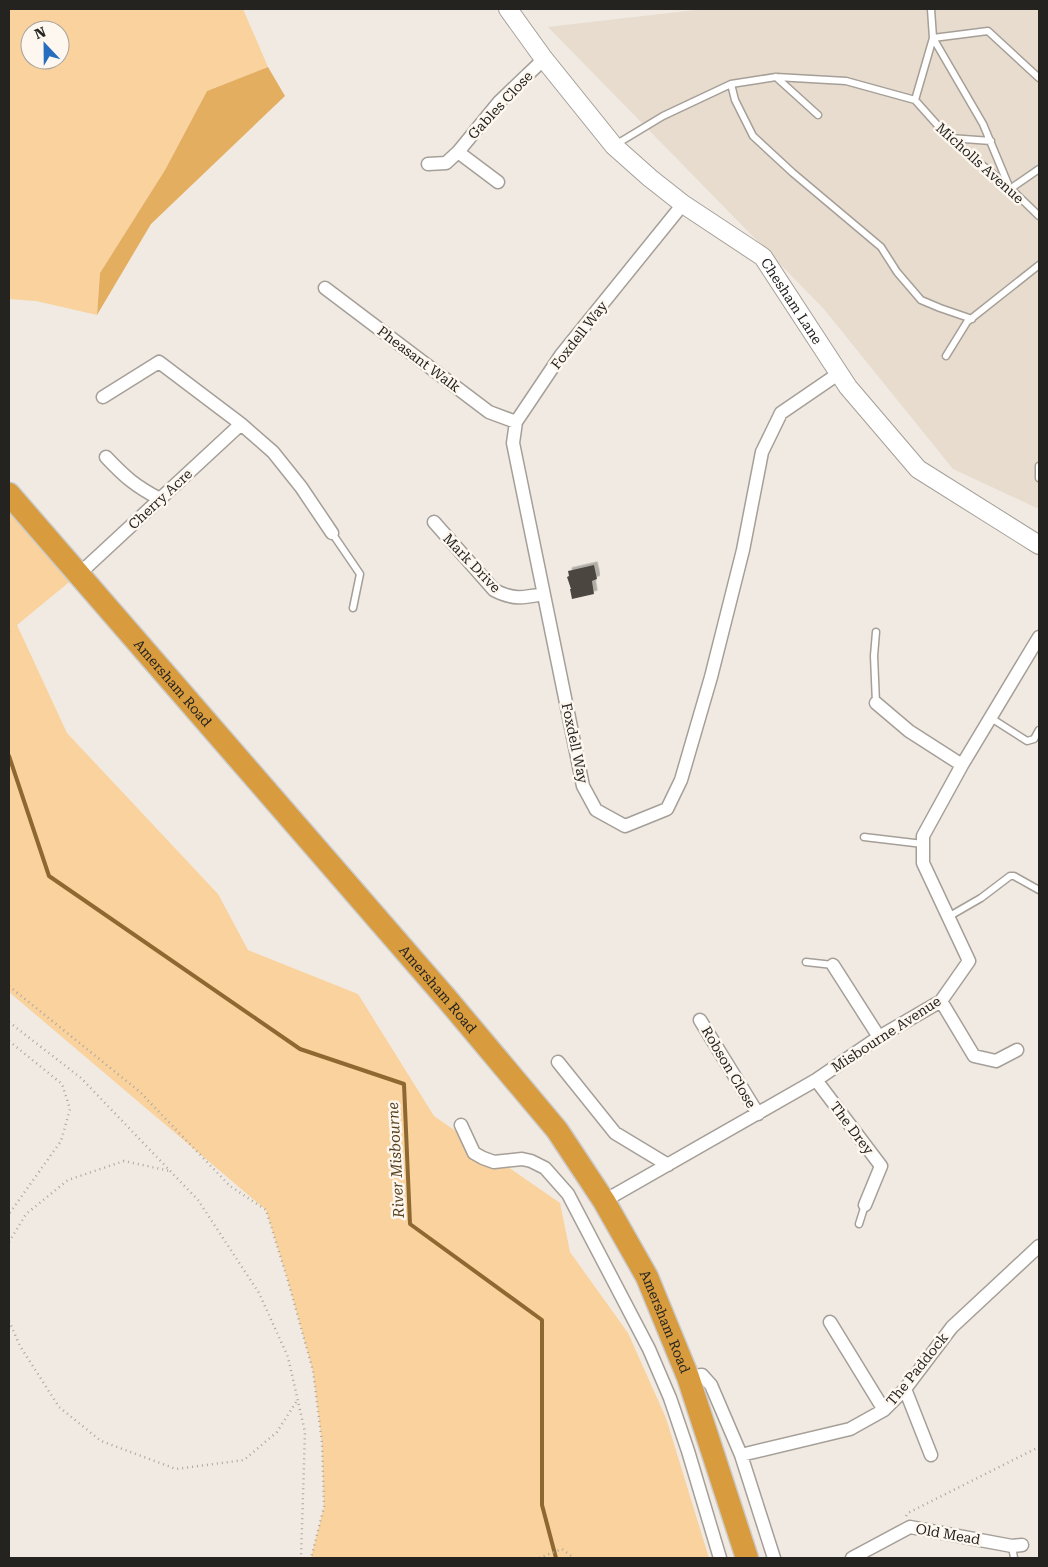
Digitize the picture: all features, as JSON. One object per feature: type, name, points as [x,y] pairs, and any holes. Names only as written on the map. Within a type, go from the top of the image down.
[{"type":"highway","name":"Amersham Road","points":[[9,494],[447,999],[557,1130],[604,1202],[647,1277],[688,1377],[747,1558]]},
{"type":"street","name":"Chesham Lane","points":[[508,9],[544,59],[614,146],[683,204],[763,257],[848,388],[918,469],[1039,545]]},
{"type":"street","name":"Gables Close","points":[[428,164],[446,163],[458,152],[499,102],[544,59]]},
{"type":"street","name":"Gables Close","points":[[458,152],[498,182]]},
{"type":"street","name":"Foxdell Way","points":[[683,204],[561,356],[516,422],[513,443],[583,786],[596,810],[625,826],[667,810],[681,780],[712,677],[743,550],[762,452],[781,413],[838,374]]},
{"type":"street","name":"Pheasant Walk","points":[[325,288],[489,412],[516,422]]},
{"type":"street","points":[[103,397],[159,362],[242,424],[273,452],[301,486],[332,533]]},
{"type":"street","name":"Cherry Acre","points":[[79,574],[242,424]]},
{"type":"street","points":[[106,457],[128,480],[160,500]]},
{"type":"street","name":"Mark Drive","points":[[434,522],[494,590],[503,595],[520,599],[543,594]]},
{"type":"street","name":"Misbourne Avenue","points":[[604,1202],[816,1080],[878,1037],[941,1001],[969,961],[923,863],[923,836],[962,765],[1039,638]]},
{"type":"street","points":[[876,703],[909,731],[962,765]]},
{"type":"street","points":[[832,965],[878,1037]]},
{"type":"street","points":[[941,1001],[974,1056],[996,1061],[1017,1050]]},
{"type":"street","name":"Robson Close","points":[[700,1020],[758,1114]]},
{"type":"street","points":[[558,1062],[615,1133],[668,1165]]},
{"type":"street","name":"The Drey","points":[[816,1080],[880,1166],[865,1205]]},
{"type":"street","points":[[461,1125],[474,1153],[494,1162],[522,1159],[532,1161],[545,1168],[568,1194],[649,1349],[670,1398],[720,1558]]},
{"type":"street","name":"The Paddock","points":[[741,1455],[850,1429],[884,1410],[905,1389],[952,1327],[1039,1246]]},
{"type":"street","points":[[830,1322],[884,1410]]},
{"type":"street","points":[[688,1377],[702,1375],[711,1386],[741,1455],[774,1558]]},
{"type":"street","points":[[905,1389],[930,1455]]},
{"type":"street","name":"Old Mead","points":[[852,1558],[910,1527],[1016,1550]]},
{"type":"lane","points":[[614,146],[663,116],[731,84],[776,77],[846,81],[915,100],[933,38],[931,9]]},
{"type":"lane","points":[[933,38],[988,32],[1039,78]]},
{"type":"lane","points":[[933,38],[983,124],[1009,187],[1039,169]]},
{"type":"lane","points":[[776,77],[818,115]]},
{"type":"lane","points":[[731,84],[735,100],[753,136],[793,173],[881,247],[897,272],[921,300],[972,319]]},
{"type":"lane","name":"Micholls Avenue","points":[[915,100],[949,138],[1009,187],[1039,216]]},
{"type":"lane","points":[[949,138],[991,141]]},
{"type":"lane","points":[[946,356],[967,322],[1039,265]]},
{"type":"lane","points":[[1039,466],[1039,478]]},
{"type":"lane","points":[[332,533],[360,574],[353,608]]},
{"type":"lane","points":[[876,632],[874,656],[876,703]]},
{"type":"lane","points":[[991,718],[1027,741],[1034,739],[1039,730]]},
{"type":"lane","points":[[864,837],[923,844]]},
{"type":"lane","points":[[948,917],[981,898],[1010,876],[1014,876],[1039,890]]},
{"type":"lane","points":[[806,962],[832,965]]},
{"type":"lane","points":[[859,1224],[865,1205]]},
{"type":"path","points":[[9,632],[10,628]]},
{"type":"path","points":[[9,986],[140,1092],[230,1186],[266,1210],[308,1353],[316,1388],[322,1443],[324,1507],[311,1558]]},
{"type":"path","points":[[9,1022],[81,1078],[198,1200],[259,1293],[288,1357],[305,1432],[301,1558]]},
{"type":"path","points":[[9,1041],[62,1084],[70,1109],[61,1140],[9,1214]]},
{"type":"path","points":[[9,1242],[26,1214],[68,1180],[124,1161],[171,1172]]},
{"type":"path","points":[[9,1321],[20,1346],[60,1408],[101,1441],[176,1469],[244,1460],[277,1432],[298,1399]]},
{"type":"path","points":[[892,1536],[908,1513],[1039,1446]]},
{"type":"path","points":[[539,1558],[562,1549],[574,1558]]},
{"type":"shaded area","points":[[9,9],[243,9],[268,67],[207,91],[165,170],[100,273],[97,315],[36,301],[9,299]]},
{"type":"shaded area","points":[[704,9],[1039,9],[1039,509],[953,469],[823,308],[548,27]]},
{"type":"shaded area","points":[[268,67],[285,96],[151,224],[97,315],[100,273],[165,170],[207,91]]},
{"type":"shaded area","points":[[9,491],[79,574],[17,625],[67,733],[218,894],[248,950],[358,994],[434,1116],[560,1203],[570,1252],[628,1333],[666,1418],[709,1558],[311,1558],[324,1507],[322,1443],[313,1371],[266,1210],[9,992]]},
{"type":"building","points":[[594,565],[597,579],[592,581],[594,594],[572,599],[567,577],[569,576],[568,571]]},
{"type":"waterway","name":"River Misbourne","points":[[9,756],[49,876],[300,1049],[404,1084],[410,1224],[542,1320],[542,1505],[556,1558]]}]
